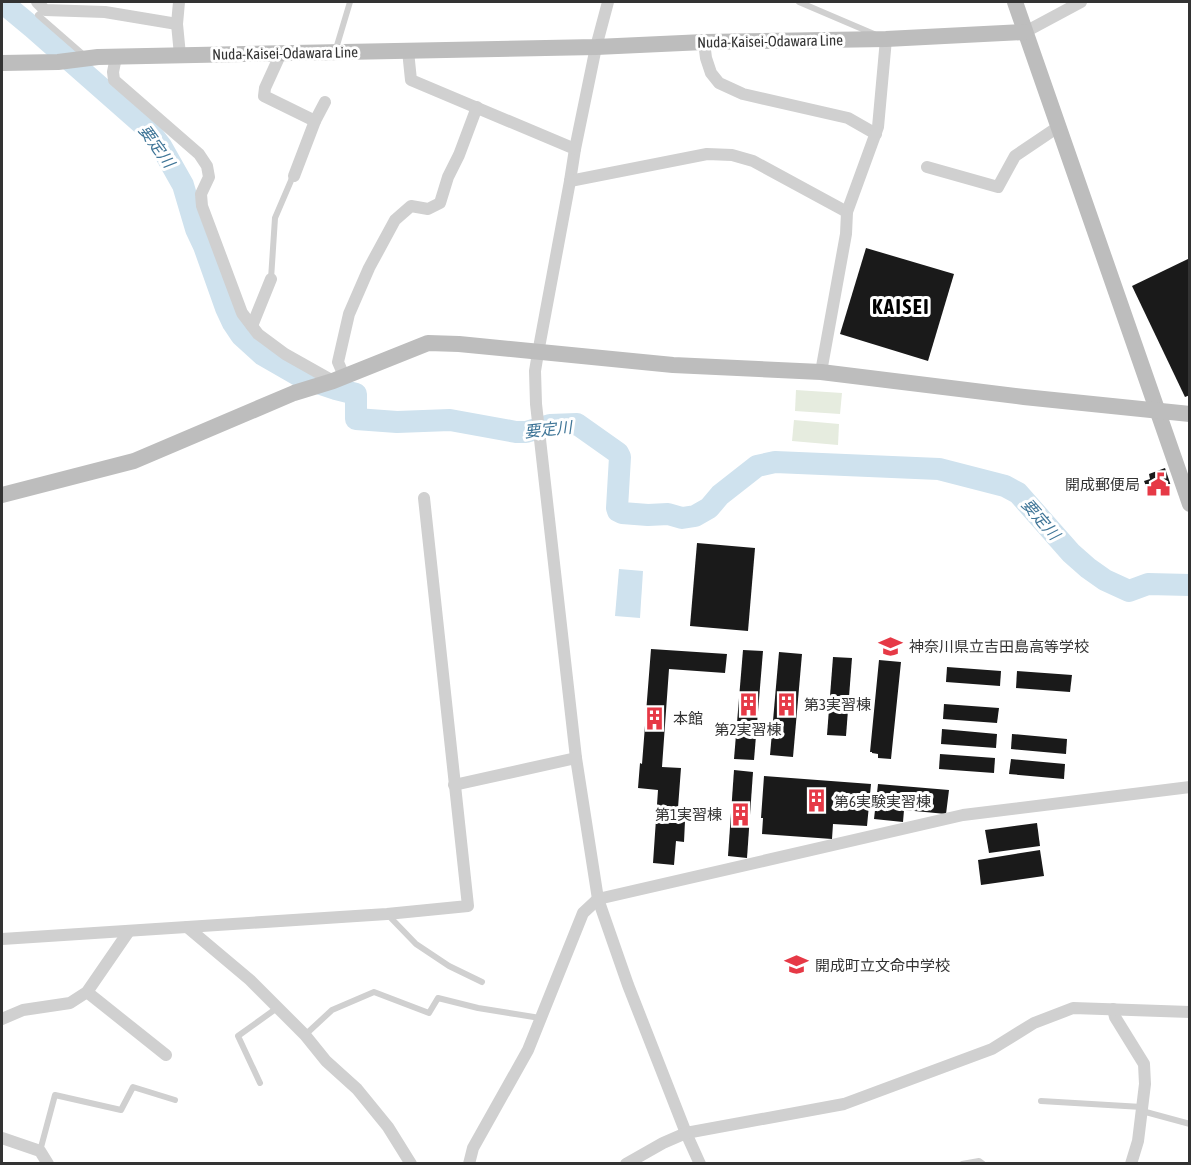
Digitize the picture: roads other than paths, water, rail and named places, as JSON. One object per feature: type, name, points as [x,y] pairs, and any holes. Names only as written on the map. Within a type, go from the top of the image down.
[{"type":"main road","points":[[1015,2],[1190,504]]},
{"type":"main road","name":"Nuda-Kaisei-Odawara Line","points":[[2,63],[180,55],[886,39],[1025,32]]},
{"type":"main road","points":[[2,495],[134,461],[294,393],[428,343],[673,365],[821,372],[1024,397],[1190,414]]},
{"type":"street","points":[[179,2],[177,24],[180,55]]},
{"type":"street","points":[[609,2],[596,47],[575,149],[538,353],[536,404],[576,758],[598,899],[628,985],[700,1164]]},
{"type":"street","points":[[1025,32],[1082,2]]},
{"type":"street","points":[[41,6],[105,12],[177,24]]},
{"type":"street","points":[[821,372],[846,234],[847,212],[878,127],[886,39]]},
{"type":"street","points":[[704,42],[711,73],[719,83],[742,93],[848,118],[876,134]]},
{"type":"street","points":[[408,51],[411,80],[575,149]]},
{"type":"street","points":[[281,53],[265,88],[264,96],[315,121]]},
{"type":"street","points":[[116,57],[112,72],[114,80],[199,154],[207,166],[209,177],[201,195],[201,206],[242,314],[258,334],[285,354],[338,378],[338,362],[349,314],[369,268],[395,220],[411,206],[428,209],[440,203],[448,177],[477,107]]},
{"type":"street","points":[[294,176],[315,121],[325,102]]},
{"type":"street","points":[[927,167],[998,187],[1015,156],[1058,127]]},
{"type":"street","points":[[570,182],[707,154],[732,155],[753,161],[847,212]]},
{"type":"street","points":[[252,326],[271,279]]},
{"type":"street","points":[[2,939],[387,914],[468,906],[424,498]]},
{"type":"street","points":[[454,785],[576,758]]},
{"type":"street","points":[[469,1164],[473,1148],[528,1050],[583,913],[598,899],[963,815],[1190,787]]},
{"type":"street","points":[[187,927],[250,980],[305,1035],[326,1061],[357,1089],[388,1127],[411,1164]]},
{"type":"street","points":[[2,1019],[23,1010],[70,1003],[87,992],[129,931]]},
{"type":"street","points":[[87,992],[166,1055]]},
{"type":"street","points":[[626,1164],[686,1133],[844,1104],[992,1049],[1035,1023],[1073,1008],[1190,1012]]},
{"type":"street","points":[[1113,1009],[1115,1017],[1144,1064],[1145,1084],[1138,1141],[1131,1164]]},
{"type":"street","points":[[2,1138],[40,1151],[48,1164]]},
{"type":"lane","points":[[335,52],[350,2]]},
{"type":"lane","points":[[799,2],[886,39]]},
{"type":"lane","points":[[41,6],[38,15],[86,59]]},
{"type":"lane","points":[[271,279],[275,218],[294,176]]},
{"type":"lane","points":[[387,914],[416,945],[449,966],[482,982]]},
{"type":"lane","points":[[305,1035],[332,1010],[374,992],[429,1013],[438,998],[478,1008],[540,1018]]},
{"type":"lane","points":[[260,1083],[238,1036],[277,1008]]},
{"type":"lane","points":[[40,1151],[56,1095],[121,1110],[133,1088],[175,1100]]},
{"type":"lane","points":[[1041,1101],[1142,1109],[1190,1124]]},
{"type":"lane","points":[[962,1164],[979,1161],[983,1164]]},
{"type":"water","points":[[619,569],[643,571],[640,618],[615,616]]},
{"type":"waterway","name":"要定川","points":[[2,2],[149,130],[161,146],[183,185],[196,229],[226,308],[241,335],[263,355],[303,378],[356,394],[356,419],[397,422],[450,420],[516,432],[526,432],[550,425],[577,424],[618,453],[620,457],[617,508],[622,513],[668,514],[682,518],[695,516],[709,508],[720,495],[757,466],[775,462],[939,469],[1005,486],[1018,493],[1071,553],[1105,580],[1129,591],[1148,584],[1190,585]]},
{"type":"place","name":"開成郵便局","points":[[1158,484]]},
{"type":"place","name":"神奈川県立吉田島高等学校","points":[[891,646]]},
{"type":"place","name":"第3実習棟","points":[[786,704]]},
{"type":"place","name":"第2実習棟","points":[[748,705]]},
{"type":"place","name":"本館","points":[[655,718]]},
{"type":"place","name":"第6実験実習棟","points":[[816,801]]},
{"type":"place","name":"第1実習棟","points":[[740,814]]},
{"type":"place","name":"開成町立文命中学校","points":[[797,965]]},
{"type":"district","name":"KAISEI","points":[[901,306]]}]
